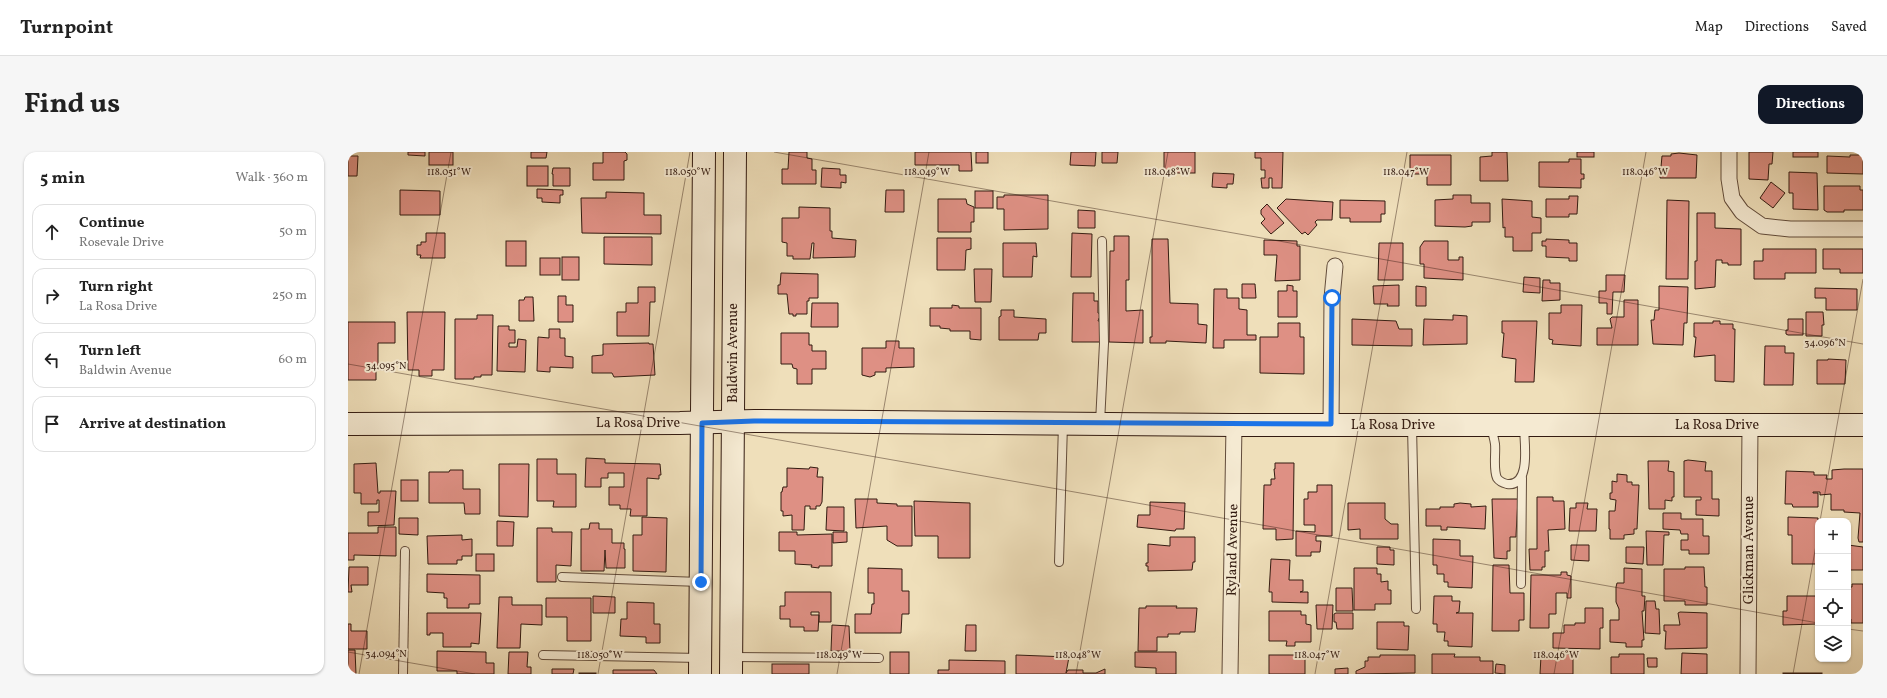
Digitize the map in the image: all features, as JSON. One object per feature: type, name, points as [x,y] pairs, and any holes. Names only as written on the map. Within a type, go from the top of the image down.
[{"type":"street","points":[[700,666],[704,152]]},
{"type":"street","name":"Baldwin Avenue","points":[[731,665],[735,152]]},
{"type":"street","points":[[1729,152],[1729,179],[1732,198],[1742,212],[1762,226],[1790,229],[1863,229]]},
{"type":"street","points":[[1331,424],[1332,298],[1335,266]]},
{"type":"street","name":"La Rosa Drive","points":[[348,424],[702,423],[733,421],[1234,425],[1863,425]]},
{"type":"street","name":"Ryland Avenue","points":[[1230,674],[1234,425]]},
{"type":"street","name":"Glickman Avenue","points":[[1748,674],[1750,426]]},
{"type":"lane","points":[[1100,424],[1104,343],[1102,241]]},
{"type":"lane","points":[[1059,562],[1063,424]]},
{"type":"lane","points":[[1412,425],[1416,609]]},
{"type":"lane","points":[[1490,425],[1495,442],[1496,476],[1499,481],[1508,484],[1517,483],[1522,478]]},
{"type":"lane","points":[[1521,584],[1524,425]]},
{"type":"lane","points":[[403,674],[404,551]]},
{"type":"lane","points":[[562,578],[701,582]]},
{"type":"lane","points":[[543,655],[700,666]]},
{"type":"lane","points":[[731,665],[880,658]]},
{"type":"building","points":[[408,152],[425,152],[425,156],[408,155]]},
{"type":"building","points":[[429,152],[453,152],[453,165],[429,165]]},
{"type":"building","points":[[531,152],[547,152],[546,158],[531,158]]},
{"type":"building","points":[[603,152],[625,152],[627,154],[627,160],[624,161],[624,180],[593,180],[593,163],[603,163]]},
{"type":"building","points":[[789,152],[807,152],[807,158],[812,159],[812,170],[816,170],[816,184],[782,184],[782,169],[788,169]]},
{"type":"building","points":[[915,152],[971,152],[972,171],[959,171],[959,165],[915,165]]},
{"type":"building","points":[[976,152],[988,152],[988,163],[976,163]]},
{"type":"building","points":[[1071,152],[1096,152],[1095,166],[1070,165]]},
{"type":"building","points":[[1102,152],[1118,152],[1117,163],[1102,163]]},
{"type":"building","points":[[1164,152],[1195,152],[1195,173],[1164,173]]},
{"type":"building","points":[[1255,152],[1283,152],[1282,188],[1272,188],[1272,178],[1269,178],[1269,188],[1262,188],[1261,178],[1265,178],[1265,170],[1261,170],[1261,158],[1255,158]]},
{"type":"building","points":[[1492,152],[1507,152],[1508,181],[1480,181],[1480,157],[1492,156]]},
{"type":"building","points":[[1577,152],[1594,152],[1594,157],[1577,157]]},
{"type":"building","points":[[1749,152],[1773,152],[1772,164],[1769,164],[1768,180],[1749,179]]},
{"type":"building","points":[[1793,152],[1818,152],[1818,157],[1793,157]]},
{"type":"building","points":[[1859,152],[1863,152],[1863,174],[1827,173],[1827,156],[1850,157],[1850,155],[1859,155]]},
{"type":"building","points":[[1679,153],[1697,155],[1696,178],[1660,178],[1662,156],[1671,156],[1671,154]]},
{"type":"building","points":[[1410,155],[1451,155],[1451,185],[1427,185],[1427,174],[1410,174]]},
{"type":"building","points":[[348,156],[358,156],[357,176],[348,176]]},
{"type":"building","points":[[1569,159],[1581,159],[1581,174],[1584,174],[1584,179],[1581,179],[1581,188],[1539,187],[1539,162],[1569,162]]},
{"type":"building","points":[[527,166],[548,166],[548,186],[527,186]]},
{"type":"building","points":[[553,168],[570,168],[570,186],[553,186]]},
{"type":"building","points":[[822,168],[840,169],[840,175],[846,175],[846,183],[841,182],[841,188],[821,187]]},
{"type":"building","points":[[1789,172],[1817,173],[1818,210],[1793,209],[1793,193],[1789,193]]},
{"type":"building","points":[[1213,173],[1234,174],[1233,184],[1227,184],[1227,188],[1212,187]]},
{"type":"building","points":[[1771,182],[1785,193],[1773,208],[1760,198]]},
{"type":"building","points":[[1824,186],[1860,186],[1860,190],[1863,190],[1863,210],[1827,212],[1824,210]]},
{"type":"building","points":[[537,189],[563,190],[563,195],[560,195],[560,203],[542,202],[542,198],[537,198]]},
{"type":"building","points":[[400,190],[440,191],[440,215],[400,215]]},
{"type":"building","points":[[886,190],[904,190],[904,212],[885,212]]},
{"type":"building","points":[[975,191],[993,191],[993,208],[975,208]]},
{"type":"building","points":[[606,192],[644,193],[644,215],[661,215],[661,234],[582,233],[581,198],[606,198]]},
{"type":"building","points":[[1004,195],[1048,195],[1048,229],[1004,230],[1004,209],[997,209],[997,197],[1004,197]]},
{"type":"building","points":[[1453,195],[1471,195],[1471,203],[1490,203],[1490,222],[1472,222],[1472,226],[1465,227],[1435,226],[1435,200],[1453,199]]},
{"type":"building","points":[[1569,196],[1578,196],[1577,214],[1569,214],[1569,217],[1546,217],[1546,199],[1569,199]]},
{"type":"building","points":[[938,199],[966,199],[967,204],[974,207],[974,222],[971,222],[971,232],[938,232]]},
{"type":"building","points":[[1286,199],[1333,202],[1332,220],[1317,220],[1315,222],[1317,225],[1308,235],[1305,232],[1302,234],[1277,208]]},
{"type":"building","points":[[1502,199],[1532,201],[1532,217],[1541,218],[1541,233],[1532,233],[1532,251],[1513,251],[1513,237],[1505,237],[1505,227],[1503,228]]},
{"type":"building","points":[[1340,200],[1385,201],[1385,214],[1381,214],[1381,222],[1350,222],[1350,218],[1340,218]]},
{"type":"building","points":[[1667,200],[1689,201],[1688,279],[1666,279]]},
{"type":"building","points":[[1267,204],[1284,223],[1271,234],[1261,223],[1265,219],[1261,214],[1261,210]]},
{"type":"building","points":[[799,207],[830,208],[830,231],[832,231],[832,238],[856,240],[855,257],[813,258],[814,243],[812,243],[810,259],[793,259],[793,256],[787,256],[787,243],[782,242],[782,218],[799,218]]},
{"type":"building","points":[[1078,210],[1095,211],[1095,228],[1078,228]]},
{"type":"building","points":[[1697,213],[1715,213],[1715,228],[1741,229],[1741,265],[1728,265],[1728,263],[1722,263],[1722,260],[1716,260],[1715,287],[1695,289],[1695,261],[1697,261]]},
{"type":"building","points":[[426,233],[445,233],[445,258],[420,258],[421,255],[417,255],[417,245],[421,245],[421,242],[426,242]]},
{"type":"building","points":[[1072,233],[1092,234],[1091,277],[1071,277]]},
{"type":"building","points":[[1114,236],[1129,236],[1129,280],[1126,280],[1126,311],[1143,310],[1143,343],[1109,342],[1110,251],[1114,251]]},
{"type":"building","points":[[604,237],[652,237],[652,265],[604,264]]},
{"type":"building","points":[[937,238],[971,238],[971,249],[966,250],[965,270],[937,270]]},
{"type":"building","points":[[1152,239],[1168,239],[1170,303],[1198,304],[1198,324],[1207,325],[1206,343],[1166,341],[1166,343],[1150,343],[1150,337],[1152,337]]},
{"type":"building","points":[[1546,239],[1569,240],[1569,243],[1577,243],[1577,261],[1569,261],[1569,258],[1546,257],[1546,246],[1542,246],[1542,241],[1546,241]]},
{"type":"building","points":[[1264,240],[1297,241],[1297,246],[1300,246],[1300,280],[1275,281],[1277,255],[1264,255]]},
{"type":"building","points":[[506,241],[526,241],[526,266],[506,266]]},
{"type":"building","points":[[1424,241],[1448,241],[1448,260],[1459,260],[1459,257],[1463,257],[1463,280],[1424,278],[1424,264],[1420,264],[1420,247]]},
{"type":"building","points":[[1003,243],[1036,243],[1037,257],[1033,256],[1032,277],[1003,277]]},
{"type":"building","points":[[1379,243],[1403,243],[1403,280],[1378,280]]},
{"type":"building","points":[[1763,249],[1816,249],[1816,273],[1785,273],[1785,279],[1754,279],[1754,261],[1763,261]]},
{"type":"building","points":[[1823,249],[1863,249],[1863,273],[1840,273],[1840,269],[1823,269]]},
{"type":"building","points":[[562,257],[579,257],[579,280],[562,280]]},
{"type":"building","points":[[540,258],[560,258],[560,275],[540,275]]},
{"type":"building","points":[[974,269],[992,269],[991,302],[975,302]]},
{"type":"building","points":[[781,273],[818,274],[818,298],[809,298],[809,301],[807,301],[807,314],[796,314],[796,316],[793,316],[793,314],[789,314],[787,294],[778,294],[778,285],[780,285]]},
{"type":"building","points":[[1606,275],[1625,275],[1624,292],[1613,292],[1612,314],[1607,314],[1607,303],[1599,303],[1599,291],[1606,291]]},
{"type":"building","points":[[1524,277],[1540,278],[1540,293],[1523,292]]},
{"type":"building","points":[[1543,280],[1550,280],[1550,283],[1560,283],[1560,300],[1542,301]]},
{"type":"building","points":[[1242,284],[1255,284],[1256,298],[1242,298]]},
{"type":"building","points":[[1287,285],[1293,286],[1293,291],[1297,291],[1297,317],[1278,317],[1278,291],[1287,291]]},
{"type":"building","points":[[1399,285],[1399,306],[1374,304],[1373,286]]},
{"type":"building","points":[[1416,286],[1426,287],[1426,306],[1416,306]]},
{"type":"building","points":[[1659,286],[1688,287],[1687,323],[1684,323],[1683,345],[1653,344],[1651,320],[1654,320],[1655,310],[1659,310]]},
{"type":"building","points":[[638,287],[655,287],[655,302],[650,302],[649,336],[617,336],[617,312],[626,312],[626,303],[638,303]]},
{"type":"building","points":[[1815,288],[1857,289],[1857,310],[1826,310],[1826,298],[1815,298]]},
{"type":"building","points":[[1214,289],[1227,289],[1227,298],[1239,298],[1239,309],[1247,310],[1247,335],[1256,335],[1256,340],[1224,340],[1224,348],[1213,348]]},
{"type":"building","points":[[1073,293],[1094,293],[1094,301],[1098,301],[1098,313],[1101,314],[1101,318],[1099,318],[1098,321],[1102,321],[1102,342],[1072,342]]},
{"type":"building","points":[[558,296],[566,296],[566,305],[573,305],[573,322],[558,322]]},
{"type":"building","points":[[525,297],[533,297],[534,321],[519,321],[519,300],[524,300]]},
{"type":"building","points":[[1624,300],[1638,300],[1638,345],[1597,345],[1597,328],[1612,328],[1610,319],[1612,317],[1624,317]]},
{"type":"building","points":[[812,303],[838,303],[838,327],[811,327]]},
{"type":"building","points":[[952,305],[959,306],[959,308],[981,308],[981,340],[970,339],[970,331],[950,331],[950,329],[940,328],[940,326],[930,326],[930,308],[952,308]]},
{"type":"building","points":[[1561,305],[1582,305],[1581,346],[1552,344],[1553,340],[1549,339],[1549,313],[1561,313]]},
{"type":"building","points":[[1001,310],[1014,310],[1014,317],[1046,319],[1046,333],[1039,333],[1038,340],[999,340],[999,317],[1001,316]]},
{"type":"building","points":[[407,312],[445,312],[444,370],[432,370],[432,376],[419,376],[419,370],[408,370]]},
{"type":"building","points":[[1806,312],[1823,312],[1824,325],[1822,325],[1822,336],[1806,336]]},
{"type":"building","points":[[477,315],[493,315],[492,375],[481,375],[481,377],[474,377],[474,379],[455,379],[455,319],[477,319]]},
{"type":"building","points":[[1453,315],[1467,316],[1467,344],[1423,345],[1424,319],[1453,320]]},
{"type":"building","points":[[1352,319],[1396,321],[1399,329],[1412,329],[1412,346],[1352,345]]},
{"type":"building","points":[[1788,319],[1803,319],[1803,335],[1786,334],[1786,330],[1788,330]]},
{"type":"building","points":[[1502,321],[1537,321],[1534,382],[1515,382],[1516,359],[1502,357],[1504,333],[1502,333]]},
{"type":"building","points":[[1713,321],[1720,321],[1720,324],[1733,324],[1733,329],[1735,329],[1734,382],[1715,381],[1715,355],[1694,357],[1696,337],[1694,337],[1694,323],[1713,323]]},
{"type":"building","points":[[348,322],[395,322],[395,343],[378,343],[378,366],[376,366],[376,380],[348,380]]},
{"type":"building","points":[[1278,323],[1300,323],[1300,337],[1304,337],[1304,374],[1260,373],[1260,337],[1278,337]]},
{"type":"building","points":[[498,326],[509,326],[509,330],[515,330],[515,343],[509,343],[509,347],[517,347],[518,339],[526,340],[525,372],[497,371]]},
{"type":"building","points":[[549,329],[560,329],[560,338],[565,338],[565,356],[573,357],[573,368],[550,367],[550,372],[537,371],[538,337],[549,338]]},
{"type":"building","points":[[781,333],[809,333],[809,345],[812,345],[812,351],[826,351],[826,369],[812,369],[812,384],[797,384],[797,369],[793,368],[792,364],[781,364]]},
{"type":"building","points":[[886,341],[899,341],[899,348],[914,348],[914,367],[886,368],[886,372],[875,372],[875,375],[870,377],[862,375],[862,348],[886,348]]},
{"type":"building","points":[[603,344],[653,344],[655,375],[614,377],[612,373],[592,373],[592,356],[603,355]]},
{"type":"building","points":[[1765,346],[1785,346],[1785,353],[1794,353],[1793,385],[1764,385]]},
{"type":"building","points":[[1817,360],[1846,360],[1845,384],[1817,384]]},
{"type":"building","points":[[586,458],[605,459],[605,463],[660,464],[661,475],[659,475],[659,479],[647,478],[647,516],[630,516],[631,509],[620,509],[620,505],[609,505],[609,487],[624,487],[624,473],[608,473],[608,478],[601,478],[601,487],[585,487]]},
{"type":"building","points":[[537,459],[557,459],[557,474],[576,474],[576,507],[553,507],[554,501],[537,501]]},
{"type":"building","points":[[1648,461],[1669,461],[1668,471],[1674,472],[1674,497],[1672,497],[1672,501],[1665,500],[1665,509],[1649,509]]},
{"type":"building","points":[[1684,461],[1706,462],[1705,471],[1712,471],[1712,499],[1719,499],[1719,516],[1696,515],[1696,500],[1701,500],[1701,497],[1684,497]]},
{"type":"building","points":[[376,463],[378,493],[380,493],[380,491],[396,491],[394,525],[368,526],[368,512],[379,512],[379,500],[377,500],[377,504],[361,504],[361,493],[354,493],[354,464]]},
{"type":"building","points":[[1275,463],[1294,463],[1293,539],[1276,540],[1276,529],[1263,529],[1264,485],[1271,485],[1271,479],[1275,479]]},
{"type":"building","points":[[499,464],[529,464],[528,517],[499,516]]},
{"type":"building","points":[[810,467],[818,468],[817,477],[823,477],[822,502],[820,506],[816,506],[816,509],[810,509],[810,506],[805,506],[804,530],[792,530],[792,515],[783,516],[783,511],[781,511],[781,492],[783,487],[787,487],[787,468],[809,469]]},
{"type":"building","points":[[1863,469],[1863,542],[1859,542],[1858,538],[1860,513],[1844,512],[1844,510],[1831,510],[1831,494],[1820,495],[1820,492],[1813,492],[1818,493],[1818,507],[1793,507],[1792,504],[1785,504],[1786,471],[1814,472],[1814,475],[1827,475],[1826,479],[1832,479],[1832,470]]},
{"type":"building","points":[[450,470],[463,470],[463,489],[480,489],[480,514],[465,514],[464,503],[429,503],[429,472],[449,472]]},
{"type":"building","points":[[1617,474],[1627,475],[1627,482],[1632,482],[1632,485],[1639,485],[1637,529],[1634,529],[1634,534],[1624,535],[1624,539],[1610,539],[1609,511],[1615,511],[1616,500],[1610,499],[1610,493],[1612,493],[1612,481],[1617,482]]},
{"type":"building","points":[[401,480],[418,480],[418,501],[401,501]]},
{"type":"building","points":[[1317,485],[1332,485],[1332,536],[1316,536],[1316,541],[1321,541],[1320,552],[1311,552],[1311,556],[1296,556],[1296,531],[1315,532],[1315,525],[1304,525],[1304,499],[1308,499],[1308,492],[1317,492]]},
{"type":"building","points":[[1537,497],[1553,497],[1553,501],[1564,501],[1565,529],[1548,530],[1549,551],[1545,551],[1545,567],[1542,567],[1542,570],[1530,570],[1529,549],[1537,549]]},
{"type":"building","points":[[855,499],[877,499],[877,503],[897,504],[897,506],[912,506],[912,546],[897,546],[887,540],[887,526],[856,528]]},
{"type":"building","points":[[1492,499],[1518,499],[1516,537],[1510,537],[1510,551],[1507,551],[1507,559],[1494,558]]},
{"type":"building","points":[[914,501],[970,503],[970,558],[938,558],[938,536],[915,536]]},
{"type":"building","points":[[1150,502],[1185,503],[1184,529],[1176,529],[1175,531],[1137,527],[1138,515],[1150,515]]},
{"type":"building","points":[[1348,503],[1385,503],[1385,519],[1391,524],[1398,524],[1398,539],[1360,539],[1360,529],[1348,530]]},
{"type":"building","points":[[1576,503],[1588,503],[1587,509],[1597,509],[1596,531],[1569,531],[1570,508],[1576,508]]},
{"type":"building","points":[[1454,504],[1471,504],[1471,507],[1486,506],[1485,529],[1447,527],[1447,530],[1441,530],[1441,526],[1426,526],[1426,509],[1454,507]]},
{"type":"building","points":[[827,507],[844,507],[844,531],[826,530]]},
{"type":"building","points":[[1663,513],[1681,513],[1681,519],[1703,519],[1703,536],[1709,536],[1709,554],[1689,554],[1689,550],[1681,550],[1681,540],[1688,540],[1688,534],[1681,534],[1680,530],[1663,529]]},
{"type":"building","points":[[642,517],[667,518],[666,572],[633,571],[633,535],[642,535]]},
{"type":"building","points":[[1788,517],[1818,518],[1815,518],[1815,564],[1792,564],[1792,535],[1788,535]]},
{"type":"building","points":[[399,518],[418,518],[418,535],[399,534]]},
{"type":"building","points":[[497,521],[514,522],[513,546],[497,546]]},
{"type":"building","points":[[590,523],[599,523],[599,529],[612,529],[612,543],[624,543],[625,568],[606,568],[605,550],[604,571],[581,571],[581,529],[589,529]]},
{"type":"building","points":[[378,527],[396,527],[396,556],[354,555],[354,560],[348,560],[348,533],[378,533]]},
{"type":"building","points":[[537,528],[552,528],[552,532],[572,532],[571,566],[556,565],[556,582],[537,582]]},
{"type":"building","points":[[1646,531],[1669,532],[1669,535],[1664,535],[1663,565],[1647,565]]},
{"type":"building","points":[[779,532],[797,532],[797,535],[832,534],[832,566],[819,566],[819,568],[811,567],[812,565],[795,564],[795,551],[779,551]]},
{"type":"building","points":[[833,532],[847,532],[847,542],[833,543]]},
{"type":"building","points":[[462,535],[462,540],[472,539],[472,556],[462,556],[462,560],[457,560],[457,564],[428,564],[427,536]]},
{"type":"building","points":[[1170,537],[1195,537],[1195,562],[1193,562],[1192,570],[1148,571],[1148,566],[1146,566],[1146,563],[1148,563],[1148,544],[1170,546]]},
{"type":"building","points":[[1433,539],[1460,540],[1460,556],[1473,556],[1472,588],[1448,587],[1448,582],[1444,582],[1444,574],[1437,574],[1437,565],[1433,565]]},
{"type":"building","points":[[1571,545],[1589,545],[1589,561],[1571,560]]},
{"type":"building","points":[[1851,545],[1863,547],[1863,570],[1851,570]]},
{"type":"building","points":[[1377,547],[1390,547],[1390,550],[1394,550],[1394,565],[1377,564]]},
{"type":"building","points":[[1626,547],[1644,547],[1643,564],[1626,563]]},
{"type":"building","points":[[476,554],[494,554],[494,571],[476,571]]},
{"type":"building","points":[[1271,559],[1290,560],[1289,580],[1303,580],[1303,591],[1300,592],[1308,592],[1308,603],[1272,602],[1272,592],[1269,592]]},
{"type":"building","points":[[1493,565],[1509,565],[1510,593],[1524,593],[1524,620],[1519,620],[1519,631],[1492,631]]},
{"type":"building","points":[[349,567],[368,567],[368,585],[351,585],[352,592],[348,592]]},
{"type":"building","points":[[1685,567],[1704,567],[1705,587],[1707,587],[1707,605],[1685,605],[1685,601],[1664,601],[1664,569],[1685,569]]},
{"type":"building","points":[[868,568],[902,569],[902,591],[909,591],[909,614],[902,614],[901,633],[855,633],[855,614],[871,614],[872,604],[874,604],[874,593],[868,593]]},
{"type":"building","points":[[1354,568],[1377,568],[1377,574],[1381,574],[1381,582],[1388,581],[1388,590],[1391,590],[1391,604],[1375,604],[1375,610],[1354,610]]},
{"type":"building","points":[[1624,568],[1642,569],[1642,596],[1645,596],[1644,611],[1642,611],[1644,640],[1642,640],[1642,647],[1626,647],[1626,643],[1610,642],[1610,620],[1619,620],[1619,609],[1616,602],[1616,587],[1617,583],[1624,583]]},
{"type":"building","points":[[1561,572],[1567,572],[1567,575],[1571,576],[1571,598],[1567,598],[1567,593],[1556,593],[1556,614],[1549,614],[1549,628],[1530,628],[1531,575],[1561,575]]},
{"type":"building","points":[[427,574],[480,575],[480,604],[469,604],[469,608],[447,608],[447,598],[444,598],[444,593],[427,592]]},
{"type":"building","points":[[1852,584],[1863,584],[1863,623],[1851,623]]},
{"type":"building","points":[[1336,588],[1352,588],[1353,611],[1336,611]]},
{"type":"building","points":[[785,592],[831,592],[831,622],[819,622],[819,615],[818,631],[804,631],[804,627],[790,627],[790,619],[780,619],[780,606],[785,606]],"holes":[[[811,612],[819,612],[819,615],[811,615]]]},
{"type":"building","points":[[593,596],[615,597],[615,613],[593,613]]},
{"type":"building","points":[[1434,596],[1452,596],[1452,601],[1460,601],[1459,612],[1456,613],[1473,613],[1472,647],[1448,646],[1448,641],[1444,641],[1445,632],[1437,632],[1437,624],[1433,624]]},
{"type":"building","points":[[1787,596],[1815,596],[1815,624],[1783,625],[1783,611],[1787,611]]},
{"type":"building","points":[[499,597],[512,597],[512,605],[542,605],[542,625],[521,624],[520,648],[497,648]]},
{"type":"building","points":[[546,598],[591,598],[591,641],[567,641],[567,617],[546,617]]},
{"type":"building","points":[[1646,601],[1655,601],[1656,609],[1659,609],[1660,634],[1645,633]]},
{"type":"building","points":[[627,602],[654,603],[654,624],[660,624],[660,643],[646,643],[646,637],[620,636],[621,619],[627,619]]},
{"type":"building","points":[[1316,605],[1333,605],[1332,629],[1317,629]]},
{"type":"building","points":[[1146,606],[1177,606],[1176,608],[1197,608],[1195,632],[1180,632],[1180,634],[1168,634],[1168,637],[1157,637],[1157,651],[1138,651],[1139,608],[1146,608]]},
{"type":"building","points":[[1585,608],[1603,608],[1603,628],[1600,628],[1600,649],[1553,648],[1553,633],[1564,633],[1564,625],[1585,623]]},
{"type":"building","points":[[1269,611],[1301,611],[1301,615],[1306,615],[1306,624],[1311,625],[1311,642],[1295,642],[1295,646],[1286,646],[1287,641],[1269,641]]},
{"type":"building","points":[[427,613],[481,613],[479,644],[471,643],[471,647],[443,647],[443,633],[430,633],[430,635],[427,635]]},
{"type":"building","points":[[1353,613],[1353,629],[1337,629],[1336,622],[1334,622],[1334,614]]},
{"type":"building","points":[[1678,613],[1707,613],[1707,648],[1665,649],[1666,631],[1664,631],[1664,625],[1680,625]]},
{"type":"building","points":[[1377,622],[1404,622],[1404,626],[1409,626],[1408,650],[1377,649]]},
{"type":"building","points":[[348,624],[351,624],[351,631],[367,631],[367,649],[348,649]]},
{"type":"building","points":[[832,625],[849,626],[850,651],[831,651]]},
{"type":"building","points":[[966,625],[976,625],[976,651],[965,651]]},
{"type":"building","points":[[348,650],[355,650],[356,674],[348,674]]},
{"type":"building","points":[[437,651],[486,652],[486,663],[494,663],[494,674],[457,674],[457,671],[437,671]]},
{"type":"building","points":[[509,652],[528,652],[527,667],[531,667],[531,674],[508,674]]},
{"type":"building","points":[[890,652],[909,652],[909,674],[890,674]]},
{"type":"building","points":[[1135,652],[1176,652],[1176,674],[1156,674],[1156,668],[1135,667]]},
{"type":"building","points":[[1682,653],[1707,654],[1707,674],[1681,674]]},
{"type":"building","points":[[1432,654],[1455,654],[1454,657],[1480,657],[1480,661],[1493,661],[1493,674],[1432,674]]},
{"type":"building","points":[[1549,654],[1573,654],[1573,674],[1540,674],[1541,656],[1549,656]]},
{"type":"building","points":[[1619,654],[1644,654],[1644,674],[1611,674],[1611,657],[1619,657]]},
{"type":"building","points":[[1016,655],[1069,657],[1066,673],[1068,670],[1083,670],[1083,673],[1096,673],[1105,669],[1105,674],[1016,674]]},
{"type":"building","points":[[1269,655],[1305,655],[1305,674],[1269,674]]},
{"type":"building","points":[[1380,655],[1415,655],[1415,673],[1356,674],[1356,671],[1365,667],[1365,661],[1368,661],[1368,657],[1380,657]]},
{"type":"building","points":[[1647,658],[1657,658],[1657,667],[1648,667]]},
{"type":"building","points":[[949,660],[1005,661],[1005,674],[938,674],[938,670],[949,670]]},
{"type":"building","points":[[772,664],[809,664],[809,674],[772,674]]},
{"type":"building","points":[[1496,664],[1505,665],[1505,674],[1495,673]]},
{"type":"building","points":[[1348,668],[1348,674],[1335,674],[1335,669]]},
{"type":"building","points":[[552,669],[574,669],[573,674],[552,674]]},
{"type":"building","points":[[613,670],[654,670],[657,674],[613,674]]},
{"type":"building","points":[[596,673],[596,674],[579,674]]},
{"type":"building","points":[[1822,673],[1822,674],[1783,674]]},
{"type":"route","points":[[701,582],[702,423],[754,421],[1234,425],[1331,424],[1332,298]]}]
